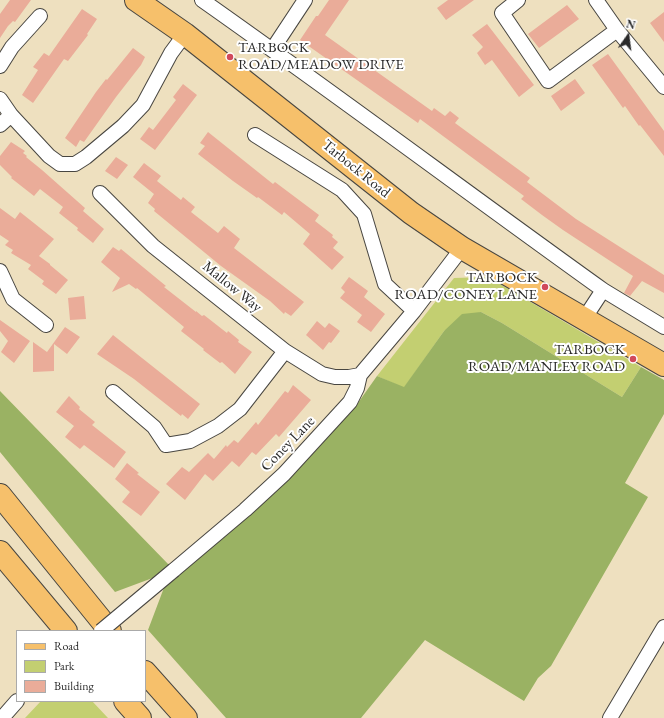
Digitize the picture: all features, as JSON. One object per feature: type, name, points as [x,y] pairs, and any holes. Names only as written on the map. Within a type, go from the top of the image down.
[{"type":"main road","name":"Tarbock Road","points":[[139,1],[185,34],[411,213],[462,248],[664,365]]},
{"type":"main road","points":[[0,495],[109,630]]},
{"type":"main road","points":[[0,552],[65,630]]},
{"type":"main road","points":[[146,673],[186,718]]},
{"type":"main road","points":[[126,702],[140,718]]},
{"type":"street","points":[[202,0],[603,290],[664,327]]},
{"type":"street","points":[[272,50],[305,0]]},
{"type":"street","points":[[518,0],[502,13],[548,81],[617,30]]},
{"type":"street","points":[[596,0],[617,30],[664,87]]},
{"type":"street","points":[[0,66],[12,47],[40,16]]},
{"type":"street","points":[[0,99],[11,114],[49,156],[60,164],[75,164],[86,157],[123,126],[143,105],[171,53],[185,34]]},
{"type":"street","points":[[0,125],[11,114]]},
{"type":"street","points":[[255,135],[342,190],[364,214],[385,284],[414,311]]},
{"type":"street","name":"Mallow Way","points":[[100,193],[153,246],[285,351],[322,374],[335,377],[360,375]]},
{"type":"street","name":"Coney Lane","points":[[102,630],[245,510],[284,474],[350,402],[357,388],[360,375],[414,311],[462,248]]},
{"type":"street","points":[[0,271],[12,300],[46,325]]},
{"type":"street","points":[[584,319],[603,290]]},
{"type":"street","points":[[113,392],[154,428],[166,446],[190,441],[218,426],[240,409],[285,351]]},
{"type":"street","points":[[610,718],[664,627]]},
{"type":"street","points":[[2,718],[16,702]]},
{"type":"green space","points":[[488,277],[641,367],[622,397],[502,323],[481,312],[444,331],[404,388],[377,376],[454,278]]},
{"type":"green space","points":[[481,312],[502,323],[622,397],[641,367],[664,380],[664,414],[625,483],[648,497],[551,666],[538,678],[524,701],[425,640],[361,718],[226,718],[148,630],[165,585],[286,480],[353,410],[377,376],[404,387],[444,331],[462,314]]},
{"type":"green space","points":[[0,391],[169,565],[158,576],[115,592],[0,452]]},
{"type":"green space","points":[[40,702],[93,702],[108,718],[25,718]]},
{"type":"building","points":[[10,0],[31,0],[15,22],[13,21],[8,26],[0,38],[0,14]]},
{"type":"building","points":[[329,0],[349,0],[325,35],[432,111],[434,108],[445,116],[450,111],[459,118],[455,123],[530,178],[527,182],[576,219],[664,275],[664,293],[642,281],[630,296],[624,293],[633,276],[542,215],[521,199],[524,196],[420,119],[418,123],[300,40]]},
{"type":"building","points":[[448,0],[474,0],[446,20],[437,8]]},
{"type":"building","points":[[567,5],[579,19],[539,48],[528,34]]},
{"type":"building","points":[[82,9],[97,19],[87,34],[88,35],[68,61],[64,59],[33,103],[22,95],[38,70],[33,67],[44,53],[49,56]]},
{"type":"building","points":[[664,12],[664,42],[650,23]]},
{"type":"building","points":[[487,24],[534,85],[519,97],[492,60],[485,65],[477,53],[483,47],[472,35]]},
{"type":"building","points":[[133,48],[145,57],[141,65],[84,142],[80,140],[76,147],[65,138],[96,92]]},
{"type":"building","points":[[608,54],[664,131],[664,156],[640,125],[639,126],[625,106],[623,108],[592,65]]},
{"type":"building","points":[[575,79],[585,93],[561,111],[551,96]]},
{"type":"building","points":[[183,84],[197,95],[155,150],[140,139],[149,127],[153,130],[176,100],[173,97]]},
{"type":"building","points":[[208,132],[273,184],[275,182],[319,215],[315,221],[333,235],[332,237],[338,242],[333,248],[344,257],[332,270],[303,244],[310,234],[284,212],[282,215],[233,181],[198,154],[205,146],[200,143]]},
{"type":"building","points":[[11,142],[25,151],[23,153],[27,156],[26,157],[85,208],[83,211],[104,229],[93,243],[77,230],[78,228],[59,213],[63,207],[40,189],[34,196],[11,178],[12,177],[0,165],[0,156]]},
{"type":"building","points":[[116,157],[128,165],[117,179],[105,171]]},
{"type":"building","points":[[144,163],[161,176],[157,181],[181,200],[183,197],[195,207],[191,212],[218,233],[224,226],[240,239],[234,248],[304,302],[291,316],[285,312],[284,314],[270,301],[221,266],[154,211],[155,209],[148,203],[154,194],[133,177]]},
{"type":"building","points":[[0,208],[15,219],[20,212],[54,239],[39,256],[68,280],[56,294],[42,284],[44,281],[28,269],[31,265],[11,253],[13,250],[5,245],[9,241],[0,235]]},
{"type":"building","points":[[113,247],[119,251],[121,249],[166,286],[164,287],[196,312],[202,316],[204,315],[227,333],[228,331],[239,340],[238,342],[252,352],[235,374],[222,362],[220,363],[181,331],[184,327],[137,288],[136,289],[129,284],[112,292],[120,278],[101,262]]},
{"type":"building","points":[[349,277],[368,291],[364,297],[385,314],[371,332],[357,322],[362,315],[340,298],[345,292],[341,288]]},
{"type":"building","points":[[84,296],[86,319],[70,320],[68,298]]},
{"type":"building","points":[[0,320],[30,341],[14,363],[1,352],[8,341],[0,331]]},
{"type":"building","points":[[317,321],[325,328],[329,323],[340,331],[331,343],[329,342],[323,350],[306,335]]},
{"type":"building","points":[[65,327],[80,337],[67,354],[54,344],[54,371],[33,372],[33,342],[47,352]]},
{"type":"building","points":[[113,335],[200,404],[188,419],[182,414],[181,416],[134,379],[97,354]]},
{"type":"building","points":[[293,385],[311,400],[279,437],[276,434],[256,455],[252,452],[239,467],[232,461],[213,481],[205,474],[185,500],[166,484],[182,467],[189,472],[208,453],[214,459],[226,445],[227,447],[234,440],[238,443],[256,422],[258,425],[285,391],[288,393]]},
{"type":"building","points":[[69,396],[80,407],[79,409],[95,422],[92,425],[126,452],[114,468],[84,445],[80,449],[65,437],[74,426],[56,412]]},
{"type":"building","points":[[127,463],[139,473],[137,474],[160,492],[141,516],[122,502],[130,492],[115,479]]},
{"type":"place","name":"TARBOCK ROAD/MEADOW DRIVE","points":[[230,57]]},
{"type":"place","name":"TARBOCK ROAD/CONEY LANE","points":[[545,287]]},
{"type":"place","name":"TARBOCK ROAD/MANLEY ROAD","points":[[633,359]]}]
